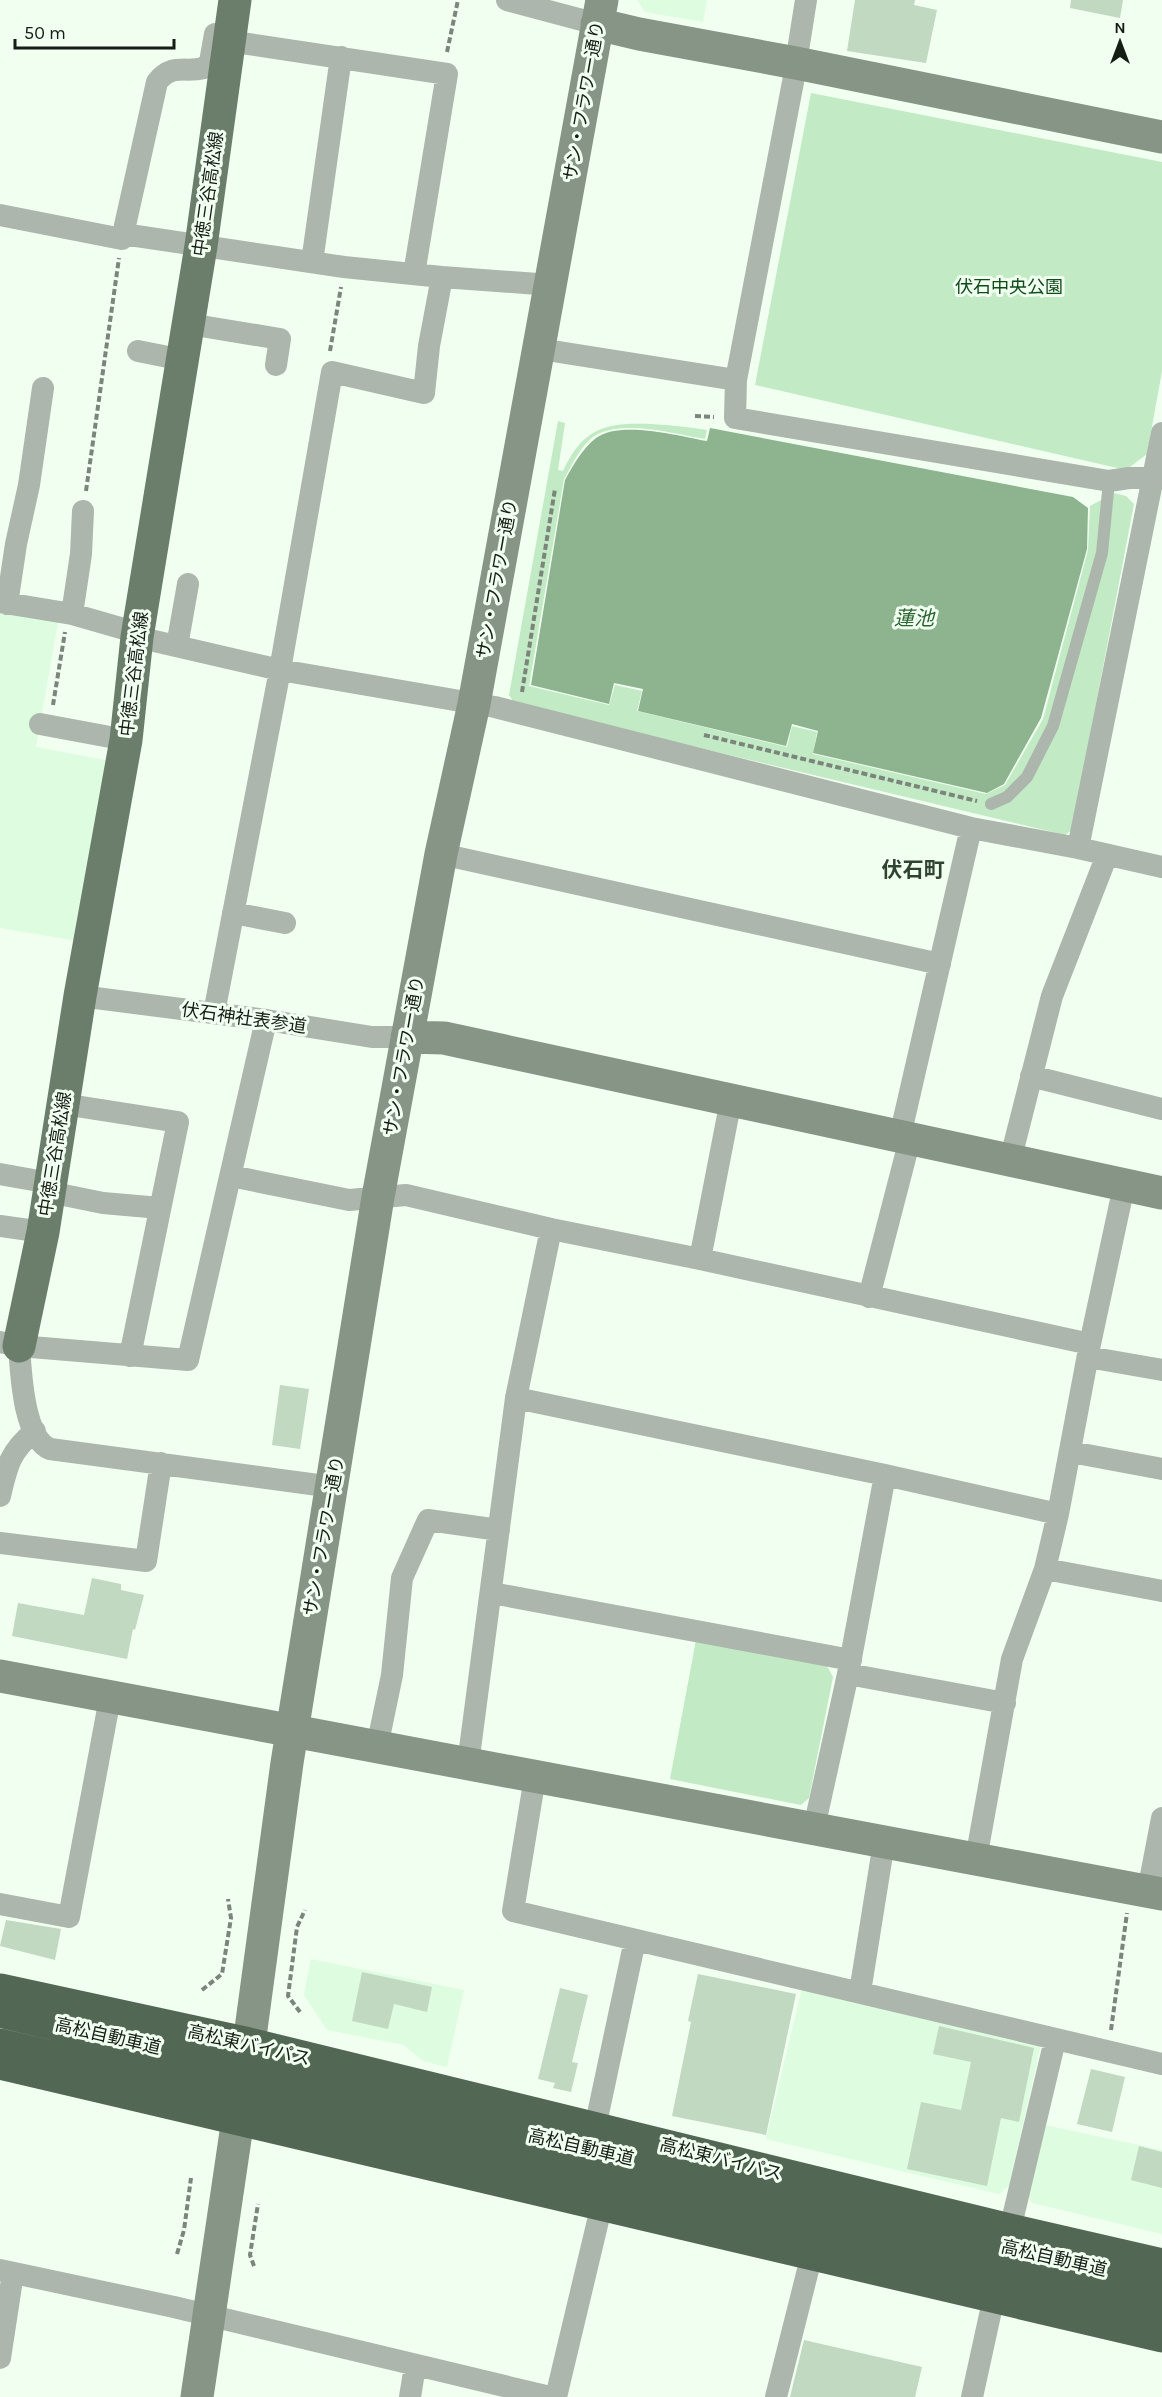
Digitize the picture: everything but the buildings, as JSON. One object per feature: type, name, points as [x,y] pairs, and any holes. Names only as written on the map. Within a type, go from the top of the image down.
[{"type":"highway","name":"高松東バイパス","points":[[0,1990],[249,2044],[1162,2265]]},
{"type":"highway","name":"高松自動車道","points":[[0,2011],[1162,2284]]},
{"type":"highway","name":"高松自動車道","points":[[0,2045],[1162,2316]]},
{"type":"highway","points":[[0,2063],[1162,2337]]},
{"type":"main road","name":"中徳三谷高松線","points":[[10,1344],[42,1232],[80,996],[126,740],[137,635],[201,246],[234,0]]},
{"type":"street","points":[[122,237],[157,82],[163,74],[173,69],[198,70],[210,62],[221,0]]},
{"type":"street","points":[[507,0],[600,12],[639,34],[796,63],[1162,137]]},
{"type":"street","points":[[806,0],[736,380],[735,417],[1109,481],[1158,477]]},
{"type":"street","name":"サン・フラワー通り","points":[[197,2397],[292,1731],[378,1197],[441,854],[474,704],[600,12]]},
{"type":"street","points":[[228,41],[447,74],[414,274]]},
{"type":"street","points":[[312,262],[341,57]]},
{"type":"street","points":[[0,215],[122,237],[344,267],[551,285]]},
{"type":"street","points":[[214,1013],[280,670],[332,372],[424,393],[429,346],[442,277]]},
{"type":"street","points":[[189,324],[280,339],[276,365]]},
{"type":"street","points":[[540,349],[736,380]]},
{"type":"street","points":[[138,351],[183,360]]},
{"type":"street","points":[[43,388],[29,484],[4,603],[70,614],[177,646],[280,670],[495,707],[971,828],[1078,848],[1162,867]]},
{"type":"street","points":[[1078,848],[1158,477],[1162,433]]},
{"type":"street","points":[[70,614],[81,554],[83,511]]},
{"type":"street","points":[[177,646],[188,584]]},
{"type":"street","points":[[45,725],[126,740]]},
{"type":"street","points":[[870,1297],[971,828]]},
{"type":"street","points":[[441,854],[940,964]]},
{"type":"street","points":[[1010,1161],[1052,996],[1107,855]]},
{"type":"street","points":[[233,913],[285,923]]},
{"type":"street","name":"伏石神社表参道","points":[[80,996],[266,1020],[372,1037],[407,1037]]},
{"type":"street","points":[[266,1020],[188,1360],[10,1344],[39,1442],[50,1449],[333,1487]]},
{"type":"street","points":[[407,1037],[444,1038],[1162,1193]]},
{"type":"street","points":[[1031,1076],[1162,1108]]},
{"type":"street","points":[[700,1259],[731,1100]]},
{"type":"street","points":[[63,1104],[178,1122],[130,1356]]},
{"type":"street","points":[[0,1174],[103,1203],[160,1208]]},
{"type":"street","points":[[231,1176],[349,1200],[406,1195],[551,1229],[870,1297],[1162,1370]]},
{"type":"street","points":[[976,1859],[1012,1659],[1045,1569],[1071,1452],[1089,1351],[1124,1186]]},
{"type":"street","points":[[0,1226],[42,1232]]},
{"type":"street","points":[[468,1764],[516,1398],[551,1229]]},
{"type":"street","points":[[516,1398],[885,1475],[1058,1514]]},
{"type":"street","points":[[0,1496],[8,1463],[15,1451],[35,1431]]},
{"type":"street","points":[[1071,1452],[1162,1469]]},
{"type":"street","points":[[0,1543],[146,1561],[161,1463]]},
{"type":"street","points":[[814,1828],[850,1667],[885,1475]]},
{"type":"street","points":[[377,1747],[392,1675],[402,1578],[428,1520],[499,1530]]},
{"type":"street","points":[[1045,1569],[1162,1591]]},
{"type":"street","points":[[492,1593],[850,1667],[1005,1703]]},
{"type":"street","points":[[0,1676],[1147,1891],[1162,1818]]},
{"type":"street","points":[[0,1904],[69,1917],[110,1698]]},
{"type":"street","points":[[535,1777],[513,1911],[1162,2064]]},
{"type":"street","points":[[860,1992],[885,1842]]},
{"type":"street","points":[[595,2128],[635,1940]]},
{"type":"street","points":[[972,2397],[1055,2040]]},
{"type":"street","points":[[556,2397],[602,2204]]},
{"type":"street","points":[[776,2397],[812,2254]]},
{"type":"street","points":[[0,2358],[6,2271],[208,2315],[550,2397]]},
{"type":"street","points":[[410,2397],[415,2366]]},
{"type":"lane","points":[[991,804],[1007,797],[1027,777],[1053,726],[1102,553],[1109,481]]},
{"type":"path","points":[[443,73],[458,0]]},
{"type":"path","points":[[83,511],[122,237]]},
{"type":"path","points":[[332,372],[328,361],[344,267]]},
{"type":"path","points":[[522,692],[555,489]]},
{"type":"path","points":[[45,725],[70,614]]},
{"type":"path","points":[[515,690],[533,695]]},
{"type":"path","points":[[694,733],[970,799]]},
{"type":"path","points":[[1108,2052],[1147,1891]]},
{"type":"path","points":[[202,1990],[222,1974],[231,1918],[228,1899]]},
{"type":"path","points":[[300,2012],[288,1996],[297,1927],[305,1910]]},
{"type":"path","points":[[177,2254],[184,2230],[191,2178]]},
{"type":"path","points":[[254,2266],[250,2255],[258,2204]]},
{"type":"shaded area","points":[[637,0],[707,0],[703,22],[645,12]]},
{"type":"shaded area","points":[[0,612],[58,622],[36,747],[110,761],[78,941],[0,928]]},
{"type":"shaded area","points":[[311,1959],[464,1990],[447,2067],[423,2061],[404,2045],[327,2030],[304,1995]]},
{"type":"shaded area","points":[[802,1988],[1041,2044],[1009,2186],[999,2194],[766,2139]]},
{"type":"shaded area","points":[[1045,2125],[1162,2150],[1162,2234],[1032,2203],[1028,2196]]},
{"type":"green space","name":"伏石中央公園","points":[[811,93],[1162,162],[1162,371],[1147,454],[1126,470],[755,385]]},
{"type":"green space","points":[[558,421],[565,423],[558,470],[563,471],[571,456],[588,436],[609,426],[651,424],[707,430],[705,439],[651,429],[610,430],[598,434],[587,442],[574,460],[564,479],[529,686],[609,705],[615,685],[642,691],[637,711],[787,747],[792,726],[817,732],[813,754],[986,794],[1005,785],[1043,719],[1088,550],[1090,506],[1114,493],[1126,496],[1134,504],[1072,830],[1065,835],[515,704],[509,695]]},
{"type":"green space","points":[[696,1640],[827,1666],[833,1677],[809,1798],[801,1805],[670,1779]]},
{"type":"water","name":"蓮池","points":[[710,428],[1073,497],[1088,508],[1087,549],[1041,718],[1004,784],[987,793],[813,753],[818,731],[792,724],[786,746],[638,711],[643,689],[614,683],[609,704],[531,685],[565,480],[579,457],[596,438],[620,430],[666,433],[707,441]]},
{"type":"district","name":"伏石町","points":[[913,870]]}]
